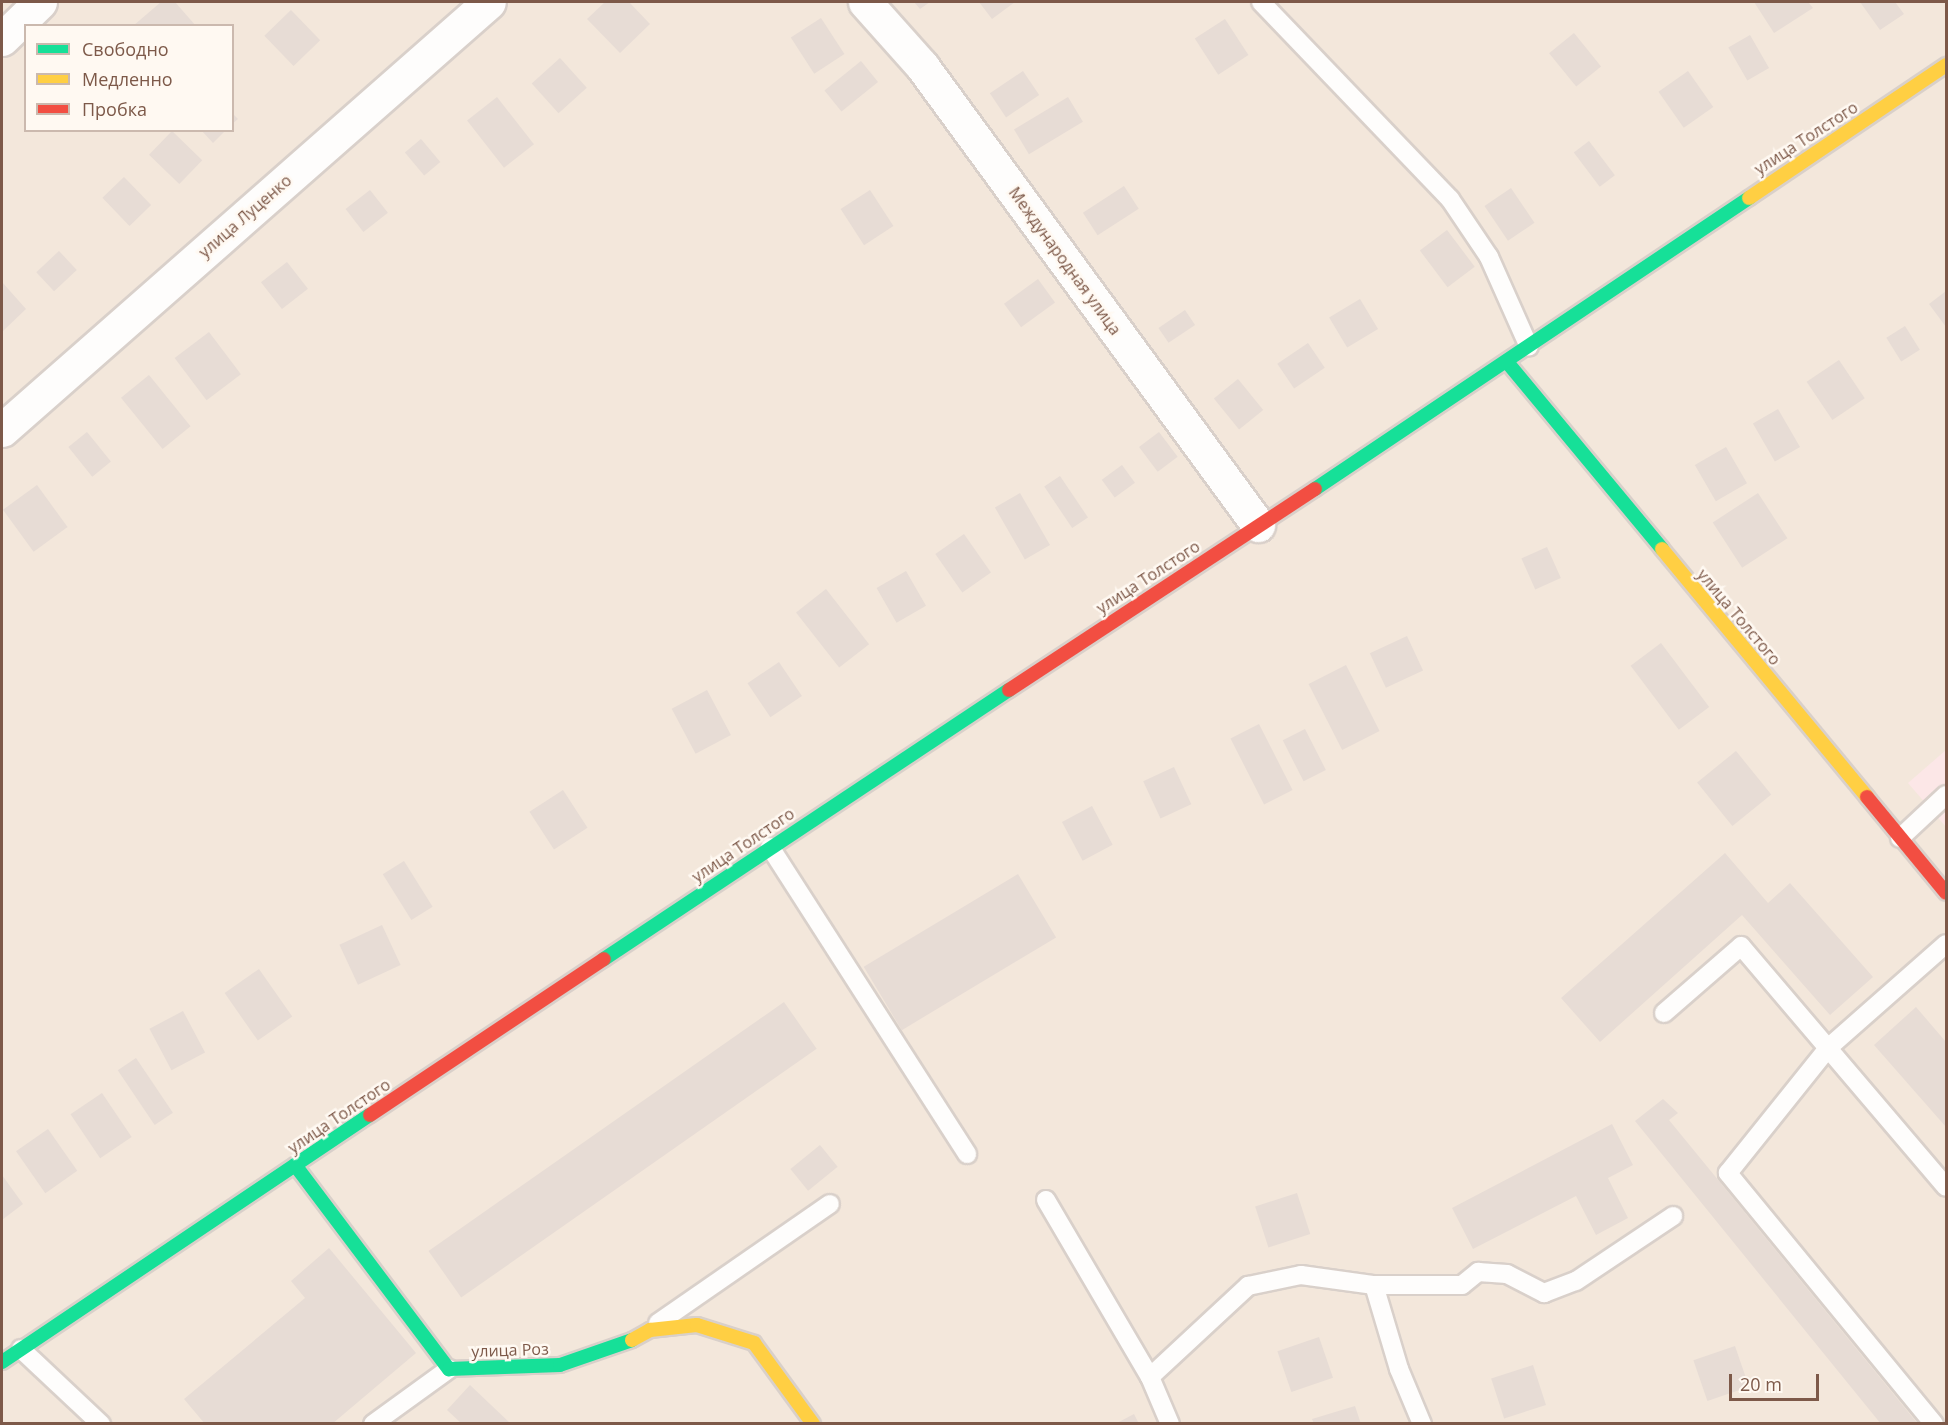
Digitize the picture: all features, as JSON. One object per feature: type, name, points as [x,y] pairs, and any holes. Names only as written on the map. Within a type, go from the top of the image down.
[{"type":"main road","name":"улица Толстого","points":[[2,1362],[770,847],[1507,362],[1947,65]]},
{"type":"main road","name":"улица Толстого","points":[[1507,362],[1947,893]]},
{"type":"main road","name":"улица Роз","points":[[295,1165],[449,1369],[560,1365],[620,1346],[650,1330],[697,1325],[754,1343],[813,1424]]},
{"type":"street","points":[[2,39],[40,2]]},
{"type":"street","name":"улица Луценко","points":[[2,430],[489,2]]},
{"type":"street","name":"Международная улица","points":[[865,2],[922,66],[1258,525]]},
{"type":"lane","points":[[1261,2],[1450,199],[1489,257],[1529,347]]},
{"type":"lane","points":[[1900,838],[1947,795]]},
{"type":"lane","points":[[770,847],[967,1154]]},
{"type":"lane","points":[[1934,1424],[1728,1173],[1828,1048],[1947,944]]},
{"type":"lane","points":[[1664,1013],[1741,946],[1947,1186]]},
{"type":"lane","points":[[1046,1200],[1150,1377],[1170,1424]]},
{"type":"lane","points":[[650,1330],[830,1204]]},
{"type":"lane","points":[[1150,1377],[1248,1286],[1301,1275],[1374,1285],[1462,1285],[1478,1272],[1507,1274],[1544,1293],[1576,1281],[1673,1216]]},
{"type":"lane","points":[[1374,1285],[1399,1369],[1422,1424]]},
{"type":"lane","points":[[21,1349],[101,1424]]},
{"type":"lane","points":[[373,1424],[449,1369]]},
{"type":"shaded area","points":[[2,2],[1946,2],[1946,1423],[2,1423]]},
{"type":"shaded area","points":[[1946,750],[1946,827],[1908,783]]},
{"type":"building","points":[[161,2],[175,2],[194,24],[135,24]]},
{"type":"building","points":[[605,2],[629,2],[650,24],[620,53],[587,19]]},
{"type":"building","points":[[914,2],[930,2],[920,9]]},
{"type":"building","points":[[979,2],[1015,2],[992,19]]},
{"type":"building","points":[[1754,2],[1808,2],[1813,8],[1774,33]]},
{"type":"building","points":[[1860,2],[1895,2],[1904,14],[1880,30]]},
{"type":"building","points":[[291,10],[320,40],[294,66],[264,36]]},
{"type":"building","points":[[821,18],[844,54],[814,74],[791,38]]},
{"type":"building","points":[[1225,19],[1248,55],[1218,75],[1195,39]]},
{"type":"building","points":[[1574,33],[1601,66],[1576,87],[1549,53]]},
{"type":"building","points":[[1750,35],[1769,68],[1747,80],[1728,48]]},
{"type":"building","points":[[560,58],[587,88],[559,113],[532,83]]},
{"type":"building","points":[[861,61],[878,82],[841,112],[824,91]]},
{"type":"building","points":[[1023,71],[1039,95],[1006,117],[990,93]]},
{"type":"building","points":[[1688,71],[1713,107],[1684,128],[1659,92]]},
{"type":"building","points":[[497,97],[534,144],[504,168],[467,120]]},
{"type":"building","points":[[1068,97],[1083,122],[1029,154],[1014,129]]},
{"type":"building","points":[[171,132],[202,160],[179,184],[149,155]]},
{"type":"building","points":[[203,132],[224,132],[213,143]]},
{"type":"building","points":[[421,139],[440,162],[424,175],[405,152]]},
{"type":"building","points":[[1589,141],[1615,175],[1600,187],[1574,152]]},
{"type":"building","points":[[124,177],[151,205],[130,226],[102,198]]},
{"type":"building","points":[[1124,186],[1139,209],[1098,235],[1083,213]]},
{"type":"building","points":[[1511,188],[1534,223],[1508,241],[1484,206]]},
{"type":"building","points":[[370,190],[388,213],[363,232],[346,209]]},
{"type":"building","points":[[870,190],[893,226],[864,245],[841,209]]},
{"type":"building","points":[[1447,230],[1475,267],[1448,287],[1420,250]]},
{"type":"building","points":[[59,251],[77,270],[54,291],[36,272]]},
{"type":"building","points":[[287,262],[308,289],[282,309],[261,282]]},
{"type":"building","points":[[1038,279],[1055,302],[1021,327],[1004,304]]},
{"type":"building","points":[[2,282],[26,309],[2,332]]},
{"type":"building","points":[[1946,291],[1946,327],[1929,304]]},
{"type":"building","points":[[1360,299],[1378,329],[1347,348],[1329,318]]},
{"type":"building","points":[[1185,310],[1195,325],[1169,343],[1158,328]]},
{"type":"building","points":[[1905,326],[1920,350],[1901,361],[1886,338]]},
{"type":"building","points":[[209,332],[241,374],[207,400],[175,358]]},
{"type":"building","points":[[1308,343],[1325,368],[1294,389],[1277,364]]},
{"type":"building","points":[[1839,360],[1865,398],[1832,420],[1807,382]]},
{"type":"building","points":[[149,375],[191,426],[163,449],[121,398]]},
{"type":"building","points":[[1238,379],[1263,410],[1239,430],[1214,399]]},
{"type":"building","points":[[1778,409],[1800,447],[1775,462],[1753,424]]},
{"type":"building","points":[[87,432],[111,462],[92,477],[68,447]]},
{"type":"building","points":[[1159,432],[1178,457],[1158,472],[1139,447]]},
{"type":"building","points":[[1726,447],[1747,483],[1716,501],[1695,465]]},
{"type":"building","points":[[1122,465],[1135,483],[1115,497],[1102,480]]},
{"type":"building","points":[[1060,476],[1088,517],[1072,528],[1044,487]]},
{"type":"building","points":[[37,485],[68,527],[34,552],[3,510]]},
{"type":"building","points":[[1020,493],[1050,545],[1025,559],[995,508]]},
{"type":"building","points":[[1758,493],[1787,538],[1742,568],[1713,522]]},
{"type":"building","points":[[964,534],[991,573],[962,593],[935,554]]},
{"type":"building","points":[[1547,547],[1561,578],[1535,589],[1521,558]]},
{"type":"building","points":[[906,571],[926,606],[897,623],[877,588]]},
{"type":"building","points":[[826,589],[869,644],[839,668],[796,612]]},
{"type":"building","points":[[1407,636],[1423,670],[1386,688],[1370,653]]},
{"type":"building","points":[[1661,643],[1709,707],[1679,730],[1631,666]]},
{"type":"building","points":[[779,662],[802,696],[770,717],[747,683]]},
{"type":"building","points":[[1346,665],[1380,731],[1342,750],[1309,684]]},
{"type":"building","points":[[707,690],[731,735],[696,754],[672,709]]},
{"type":"building","points":[[1259,724],[1293,790],[1264,804],[1230,739]]},
{"type":"building","points":[[1305,729],[1326,770],[1304,781],[1283,740]]},
{"type":"building","points":[[1736,751],[1771,795],[1732,826],[1697,782]]},
{"type":"building","points":[[1174,767],[1191,804],[1161,819],[1143,781]]},
{"type":"building","points":[[563,790],[588,828],[554,850],[529,812]]},
{"type":"building","points":[[1092,806],[1113,845],[1083,861],[1062,822]]},
{"type":"building","points":[[1725,853],[1768,903],[1790,883],[1873,977],[1830,1015],[1742,915],[1600,1042],[1561,998]]},
{"type":"building","points":[[404,861],[433,907],[411,920],[383,874]]},
{"type":"building","points":[[1018,874],[1056,937],[902,1030],[864,967]]},
{"type":"building","points":[[382,925],[401,965],[358,985],[339,945]]},
{"type":"building","points":[[259,969],[292,1017],[258,1041],[225,993]]},
{"type":"building","points":[[784,1002],[817,1049],[461,1298],[428,1251]]},
{"type":"building","points":[[1916,1007],[1946,1042],[1946,1127],[1874,1045]]},
{"type":"building","points":[[183,1011],[205,1052],[172,1070],[149,1029]]},
{"type":"building","points":[[136,1058],[173,1113],[155,1125],[118,1070]]},
{"type":"building","points":[[102,1093],[132,1137],[100,1158],[70,1114]]},
{"type":"building","points":[[1663,1099],[1678,1113],[1669,1120],[1918,1424],[1881,1424],[1635,1121]]},
{"type":"building","points":[[1612,1124],[1633,1165],[1608,1178],[1628,1218],[1596,1235],[1576,1196],[1473,1249],[1452,1208]]},
{"type":"building","points":[[48,1129],[77,1171],[45,1193],[16,1151]]},
{"type":"building","points":[[820,1145],[838,1167],[808,1191],[790,1169]]},
{"type":"building","points":[[2,1175],[23,1204],[2,1220]]},
{"type":"building","points":[[1297,1193],[1310,1234],[1268,1247],[1255,1207]]},
{"type":"building","points":[[329,1248],[416,1353],[332,1424],[205,1424],[184,1399],[305,1298],[291,1281]]},
{"type":"building","points":[[1319,1337],[1333,1378],[1291,1392],[1277,1351]]},
{"type":"building","points":[[1735,1346],[1749,1387],[1707,1401],[1693,1360]]},
{"type":"building","points":[[1533,1365],[1546,1405],[1504,1419],[1491,1379]]},
{"type":"building","points":[[470,1385],[511,1424],[462,1424],[447,1410]]},
{"type":"building","points":[[1355,1406],[1361,1424],[1314,1424],[1312,1419]]},
{"type":"building","points":[[1134,1414],[1139,1424],[1115,1424]]},
{"type":"traffic: fast","points":[[1315,489],[1749,198]]},
{"type":"traffic: fast","points":[[1507,362],[1662,549]]},
{"type":"traffic: fast","points":[[604,959],[1009,690]]},
{"type":"traffic: fast","points":[[2,1362],[370,1115]]},
{"type":"traffic: fast","points":[[295,1165],[449,1369],[560,1365],[632,1340]]},
{"type":"traffic: slow","points":[[1749,198],[1946,65]]},
{"type":"traffic: slow","points":[[1662,549],[1867,797]]},
{"type":"traffic: slow","points":[[632,1340],[650,1330],[697,1325],[754,1343],[813,1424]]},
{"type":"traffic: jam","points":[[1009,690],[1315,489]]},
{"type":"traffic: jam","points":[[1867,797],[1946,893]]},
{"type":"traffic: jam","points":[[370,1115],[604,959]]}]
